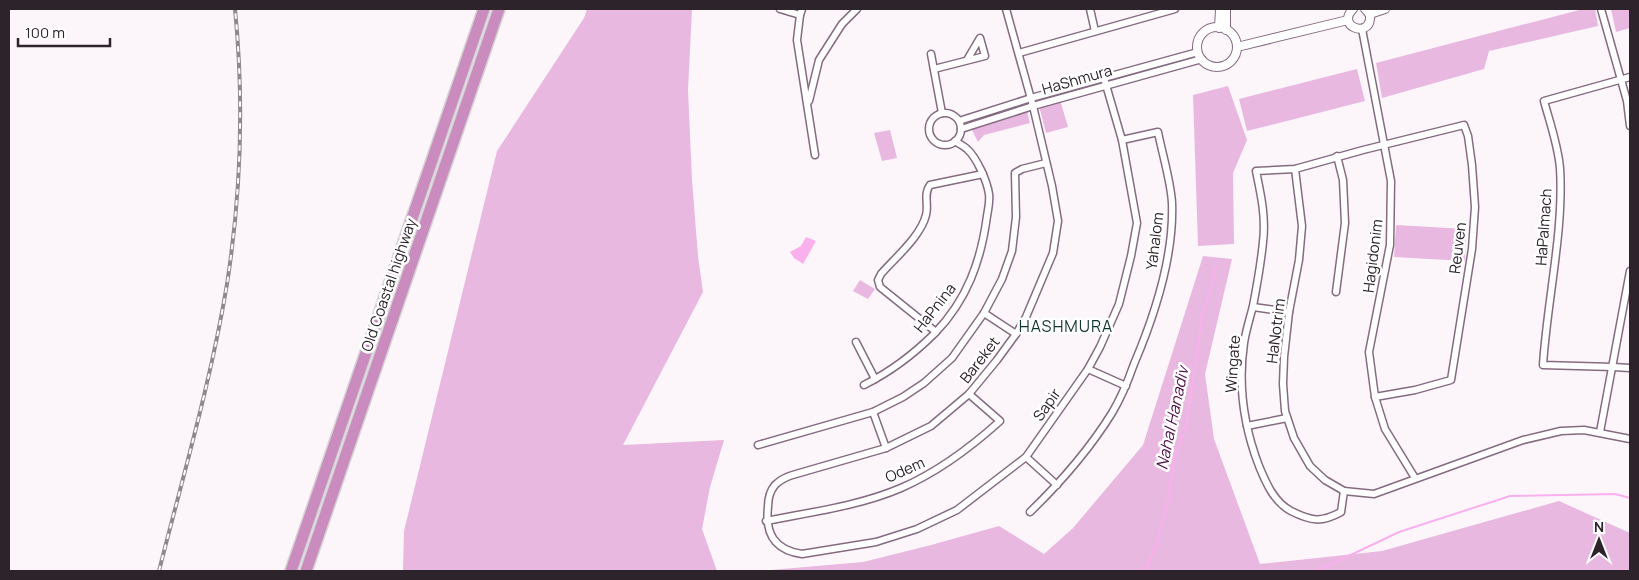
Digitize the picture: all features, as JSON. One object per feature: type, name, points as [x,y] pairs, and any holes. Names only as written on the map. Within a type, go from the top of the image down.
[{"type":"highway","name":"Old Coastal highway","points":[[292,571],[484,9]]},
{"type":"highway","name":"Old Coastal highway","points":[[306,571],[499,9]]},
{"type":"street","points":[[780,9],[801,12],[797,40],[815,155]]},
{"type":"street","points":[[808,104],[819,60],[842,24],[857,9]]},
{"type":"street","name":"Bareket","points":[[766,521],[768,496],[784,478],[886,448],[931,426],[970,394],[1016,334],[1026,317],[1053,253],[1058,221],[1052,186],[1033,106],[1006,9]]},
{"type":"street","points":[[1090,9],[1095,31]]},
{"type":"street","points":[[1019,51],[1175,9]]},
{"type":"street","points":[[1353,9],[1349,13],[1348,20],[1352,26],[1358,29],[1366,27],[1370,21],[1367,11],[1385,9]]},
{"type":"street","points":[[1600,9],[1627,101],[1630,126]]},
{"type":"street","points":[[1220,10],[1223,29]]},
{"type":"street","points":[[1237,47],[1348,20]]},
{"type":"street","points":[[1210,29],[1223,29],[1235,38],[1237,47],[1234,58],[1226,65],[1220,67],[1212,66],[1200,56],[1198,44],[1202,35],[1210,29]]},
{"type":"street","name":"Hagidonim","points":[[1362,29],[1391,181],[1390,245],[1369,352],[1375,397],[1385,429],[1415,478]]},
{"type":"street","points":[[931,54],[942,112]]},
{"type":"street","name":"HaShmura","points":[[959,121],[1031,98],[1104,78],[1200,56]]},
{"type":"street","name":"HaShmura","points":[[961,129],[1200,56]]},
{"type":"street","points":[[934,69],[967,60]]},
{"type":"street","points":[[1621,79],[1630,77]]},
{"type":"street","name":"Sapir","points":[[766,521],[772,538],[791,552],[802,554],[876,542],[917,529],[957,510],[1026,457],[1088,369],[1100,348],[1119,304],[1135,236],[1137,223],[1122,140],[1104,78]]},
{"type":"street","name":"HaPalmach","points":[[1613,366],[1543,365],[1560,210],[1560,167],[1556,144],[1544,101],[1621,79]]},
{"type":"street","points":[[942,112],[953,115],[959,121],[961,129],[959,136],[950,144],[936,142],[930,135],[928,129],[930,122],[942,112]]},
{"type":"street","name":"Reuven","points":[[1375,397],[1415,390],[1451,380],[1472,249],[1476,207],[1470,146],[1464,124],[1384,144]]},
{"type":"street","name":"Yahalom","points":[[1030,512],[1057,485],[1085,452],[1112,412],[1126,386],[1144,340],[1160,288],[1171,231],[1172,202],[1158,132],[1122,140]]},
{"type":"street","name":"HaPnina","points":[[864,385],[875,380],[908,357],[936,332],[963,296],[979,261],[985,235],[990,195],[982,174],[968,150],[955,141]]},
{"type":"street","points":[[1295,169],[1384,144]]},
{"type":"street","points":[[1336,292],[1345,224],[1343,180],[1337,156]]},
{"type":"street","points":[[758,446],[873,412],[903,397],[924,383],[952,358],[984,313],[1002,279],[1012,251],[1016,217],[1015,173],[1022,169],[1046,163]]},
{"type":"street","name":"Wingate","points":[[1295,169],[1256,171],[1264,209],[1263,241],[1253,307],[1244,342],[1242,366],[1244,411],[1253,450],[1267,487],[1284,508],[1306,519],[1328,519],[1340,512],[1344,491]]},
{"type":"street","name":"HaNotrim","points":[[1295,169],[1302,226],[1299,260],[1289,312],[1283,384],[1286,418],[1294,438],[1310,466],[1325,480],[1344,491],[1374,494],[1523,440],[1561,431],[1584,430],[1630,439]]},
{"type":"street","points":[[936,332],[880,287],[878,280],[922,226],[927,214],[926,190],[930,185],[982,174]]},
{"type":"street","points":[[1600,432],[1630,271]]},
{"type":"street","points":[[1253,307],[1289,312]]},
{"type":"street","points":[[984,313],[1016,334]]},
{"type":"street","points":[[856,342],[875,380]]},
{"type":"street","points":[[1613,366],[1630,368]]},
{"type":"street","points":[[1088,369],[1126,386]]},
{"type":"street","name":"Odem","points":[[766,521],[863,501],[900,488],[938,469],[976,443],[1000,421],[970,394]]},
{"type":"street","points":[[873,412],[886,448]]},
{"type":"street","points":[[1247,426],[1286,418]]},
{"type":"street","points":[[1026,457],[1057,485]]},
{"type":"shaded area","points":[[587,9],[692,9],[688,90],[692,180],[703,292],[623,445],[724,440],[710,487],[702,529],[717,571],[403,571],[404,531],[497,151],[584,18]]},
{"type":"shaded area","points":[[1583,9],[1595,9],[1598,26],[1489,51],[1484,69],[1382,98],[1376,63]]},
{"type":"shaded area","points":[[1611,9],[1630,9],[1630,28],[1616,32]]},
{"type":"shaded area","points":[[1357,69],[1365,101],[1247,131],[1239,99]]},
{"type":"shaded area","points":[[1228,86],[1247,140],[1233,173],[1234,244],[1198,246],[1193,95]]},
{"type":"shaded area","points":[[1060,100],[1068,127],[1046,133],[1039,106]]},
{"type":"shaded area","points":[[1027,111],[1030,123],[984,135],[978,142],[970,126]]},
{"type":"shaded area","points":[[890,130],[897,158],[882,161],[874,133]]},
{"type":"shaded area","points":[[1396,225],[1466,229],[1465,261],[1394,257]]},
{"type":"shaded area","points":[[806,237],[816,241],[803,264],[794,258],[790,252],[801,246]]},
{"type":"shaded area","points":[[1203,256],[1232,259],[1205,374],[1214,439],[1260,564],[1382,551],[1559,501],[1630,533],[1630,571],[760,571],[863,562],[999,526],[1044,554],[1073,528],[1143,445]]},
{"type":"shaded area","points":[[860,280],[875,289],[868,299],[853,291]]},
{"type":"waterway","name":"Nahal Hanadiv","points":[[1145,571],[1157,543],[1169,496],[1174,460],[1186,426],[1202,318],[1216,267]]},
{"type":"waterway","points":[[1317,571],[1399,532],[1510,496],[1615,494],[1630,498]]},
{"type":"railway","points":[[159,571],[213,356],[232,250],[240,147],[240,78],[235,9]]},
{"type":"district","name":"HASHMURA","points":[[1066,326]]}]
